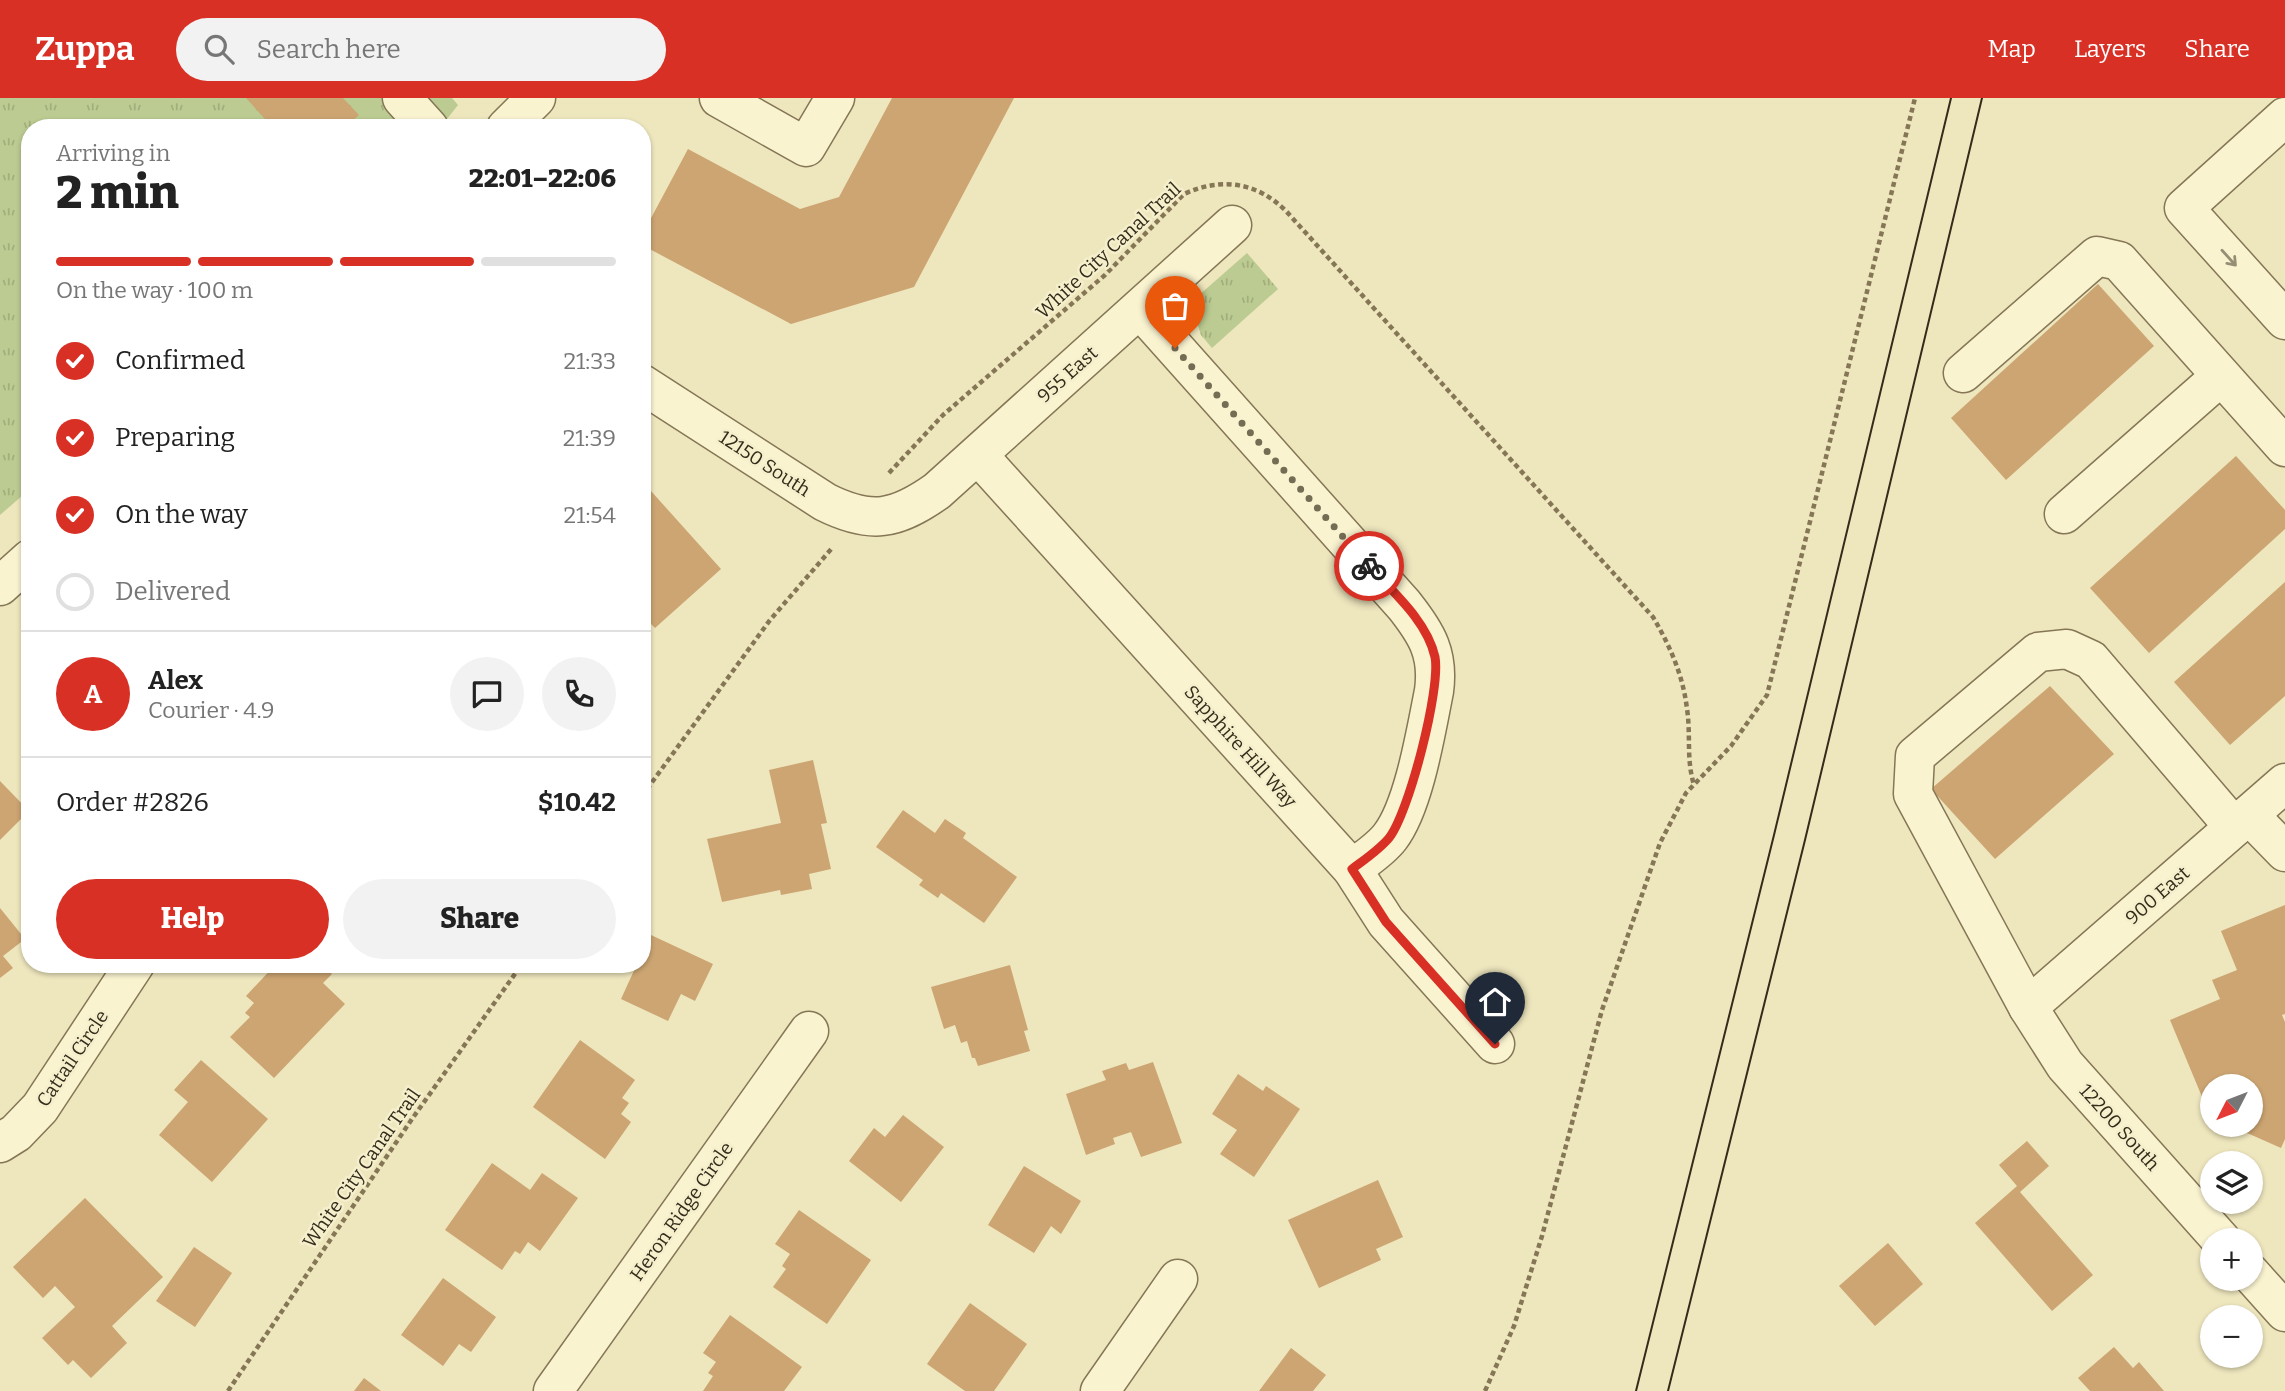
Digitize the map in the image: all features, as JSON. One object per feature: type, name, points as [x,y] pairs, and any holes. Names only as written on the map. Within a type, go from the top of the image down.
[{"type":"street","points":[[402,98],[421,119]]},
{"type":"street","points":[[515,119],[536,98]]},
{"type":"street","points":[[719,98],[806,147],[835,98]]},
{"type":"street","points":[[2285,117],[2184,208],[2285,320]]},
{"type":"street","name":"955 East","points":[[897,515],[937,491],[1232,225]]},
{"type":"street","points":[[1963,373],[2097,256],[2119,261],[2285,447]]},
{"type":"street","points":[[1140,309],[1404,605],[1417,621],[1434,656],[1437,674],[1434,691],[1408,800],[1400,821],[1388,840],[1352,869]]},
{"type":"street","points":[[2064,514],[2221,376]]},
{"type":"street","name":"12150 South","points":[[651,390],[825,502],[841,510],[878,518],[897,515]]},
{"type":"street","name":"Sapphire Hill Way","points":[[978,455],[1352,869],[1386,922],[1495,1044]]},
{"type":"street","points":[[0,586],[21,567]]},
{"type":"street","name":"12200 South","points":[[2210,1228],[2065,1065],[2028,1007],[1913,794],[1915,756],[2038,652],[2067,649],[2091,660],[2241,821],[2285,852]]},
{"type":"street","name":"900 East","points":[[2028,1007],[2285,783]]},
{"type":"street","name":"Cattail Circle","points":[[0,1143],[16,1133],[40,1108],[129,973]]},
{"type":"street","name":"Heron Ridge Circle","points":[[553,1391],[809,1031]]},
{"type":"street","points":[[1100,1391],[1178,1279]]},
{"type":"street","points":[[2263,1287],[2285,1312]]},
{"type":"path","points":[[1485,1391],[1514,1326],[1542,1236],[1602,1010],[1660,844],[1686,793],[1731,746],[1767,695],[1915,98]]},
{"type":"path","name":"White City Canal Trail","points":[[651,784],[770,620],[890,471],[943,415],[1105,275],[1184,194],[1212,184],[1244,185],[1267,195],[1286,211],[1653,617],[1676,661],[1683,685],[1687,708],[1688,762],[1694,785]]},
{"type":"path","name":"White City Canal Trail","points":[[228,1391],[412,1119],[516,973]]},
{"type":"green space","points":[[0,98],[452,98],[458,105],[447,119],[21,119],[21,497],[0,515]]},
{"type":"green space","points":[[1247,253],[1278,289],[1212,348],[1201,335],[1193,310],[1198,296]]},
{"type":"building","points":[[246,98],[343,98],[359,115],[355,119],[265,119]]},
{"type":"building","points":[[892,98],[1014,98],[914,287],[791,324],[651,250],[651,218],[688,149],[800,209],[839,197]]},
{"type":"building","points":[[2098,284],[2154,346],[2006,480],[1951,418]]},
{"type":"building","points":[[2236,456],[2285,510],[2285,529],[2149,653],[2090,588]]},
{"type":"building","points":[[651,491],[721,569],[655,628],[651,624]]},
{"type":"building","points":[[2285,582],[2285,696],[2230,745],[2174,682]]},
{"type":"building","points":[[2050,686],[2114,754],[1995,859],[1931,789]]},
{"type":"building","points":[[813,760],[827,823],[821,824],[831,869],[809,874],[812,889],[781,895],[780,890],[722,902],[707,839],[781,823],[769,770]]},
{"type":"building","points":[[0,781],[21,803],[21,819],[0,840]]},
{"type":"building","points":[[903,810],[935,833],[945,819],[966,833],[963,838],[1017,877],[984,923],[941,893],[938,898],[919,885],[923,880],[876,847]]},
{"type":"building","points":[[2285,905],[2285,1014],[2282,1015],[2285,1022],[2285,1139],[2281,1148],[2258,1138],[2263,1138],[2263,1074],[2200,1074],[2200,1092],[2170,1020],[2220,999],[2212,980],[2237,970],[2221,931]]},
{"type":"building","points":[[0,908],[21,934],[21,942],[3,956],[13,968],[0,978]]},
{"type":"building","points":[[651,935],[713,964],[695,1001],[681,994],[668,1021],[621,999],[633,973],[651,973]]},
{"type":"building","points":[[1010,965],[1028,1030],[1024,1031],[1030,1051],[978,1066],[975,1058],[972,1058],[967,1041],[961,1043],[955,1025],[944,1029],[931,987]]},
{"type":"building","points":[[268,973],[331,973],[323,983],[345,1004],[274,1078],[230,1037],[250,1017],[245,1013],[254,1003],[246,996]]},
{"type":"building","points":[[580,1040],[635,1080],[622,1098],[629,1103],[621,1114],[631,1122],[605,1159],[533,1107]]},
{"type":"building","points":[[201,1060],[268,1119],[212,1182],[159,1135],[188,1102],[174,1090]]},
{"type":"building","points":[[1153,1062],[1182,1143],[1141,1157],[1131,1132],[1113,1138],[1115,1144],[1086,1155],[1066,1094],[1106,1080],[1102,1071],[1126,1063],[1129,1070]]},
{"type":"building","points":[[1238,1074],[1263,1091],[1266,1086],[1300,1109],[1254,1177],[1220,1154],[1237,1130],[1212,1114]]},
{"type":"building","points":[[903,1115],[944,1147],[901,1202],[849,1161],[874,1128],[885,1137]]},
{"type":"building","points":[[2027,1141],[2049,1166],[2020,1192],[2093,1275],[2052,1311],[1975,1223],[2017,1186],[1999,1165]]},
{"type":"building","points":[[492,1163],[530,1190],[542,1173],[578,1198],[540,1251],[528,1242],[520,1254],[515,1251],[502,1270],[445,1230]]},
{"type":"building","points":[[1024,1166],[1081,1201],[1061,1234],[1051,1226],[1034,1253],[988,1225]]},
{"type":"building","points":[[1378,1180],[1403,1237],[1376,1249],[1381,1260],[1319,1288],[1288,1220]]},
{"type":"building","points":[[85,1198],[163,1277],[112,1326],[127,1343],[91,1378],[73,1360],[68,1365],[42,1338],[75,1307],[55,1286],[43,1298],[13,1267]]},
{"type":"building","points":[[799,1210],[871,1260],[827,1324],[773,1287],[786,1269],[782,1266],[790,1254],[775,1244]]},
{"type":"building","points":[[1888,1243],[1923,1284],[1875,1326],[1839,1286]]},
{"type":"building","points":[[194,1247],[232,1273],[195,1327],[156,1301]]},
{"type":"building","points":[[443,1278],[496,1317],[471,1352],[459,1344],[443,1366],[401,1335]]},
{"type":"building","points":[[970,1303],[1027,1344],[994,1391],[965,1391],[927,1364]]},
{"type":"building","points":[[730,1315],[802,1367],[784,1391],[703,1391],[713,1376],[708,1373],[716,1362],[703,1353]]},
{"type":"building","points":[[2114,1347],[2133,1368],[2139,1362],[2164,1391],[2090,1391],[2078,1378]]},
{"type":"building","points":[[1291,1348],[1326,1375],[1313,1391],[1259,1391]]},
{"type":"building","points":[[364,1378],[381,1391],[354,1391]]},
{"type":"tram line","points":[[1636,1391],[1774,835],[1951,98]]},
{"type":"tram line","points":[[1668,1391],[1805,840],[1982,98]]},
{"type":"way so far","points":[[1175,348],[1369,566]]},
{"type":"route","points":[[1369,566],[1417,621],[1434,656],[1437,674],[1408,800],[1400,821],[1388,840],[1352,869],[1386,922],[1495,1044]]}]
